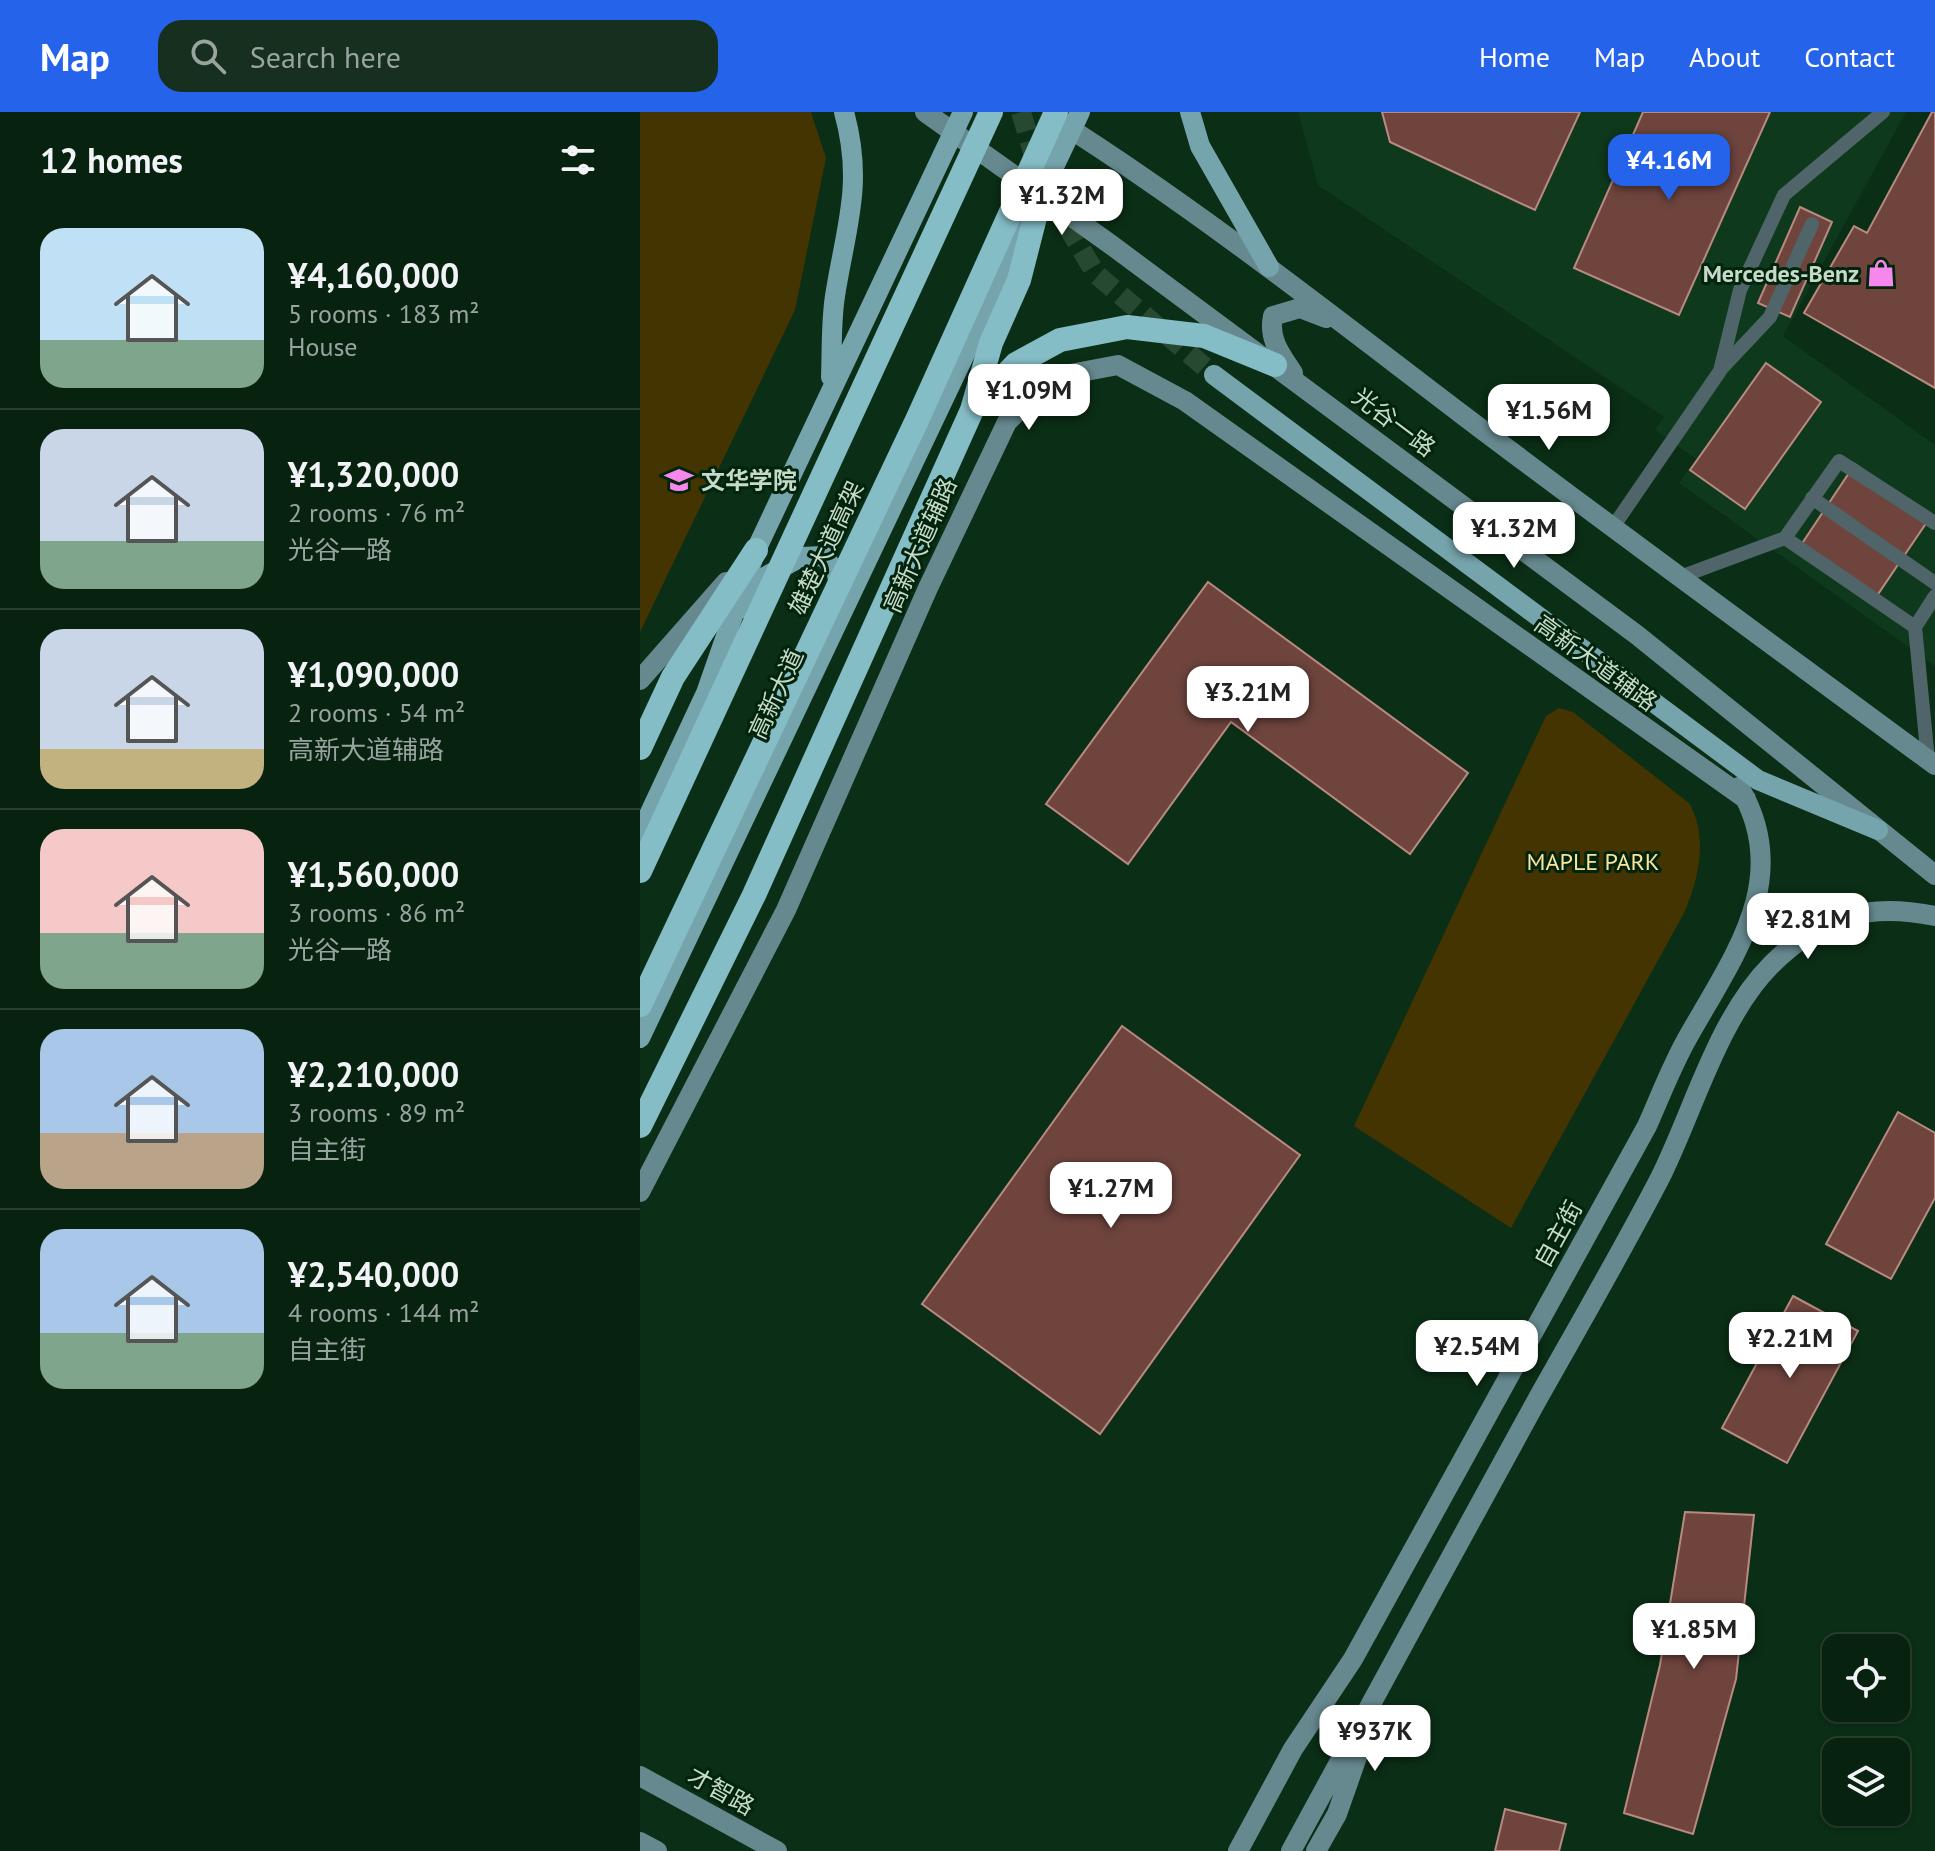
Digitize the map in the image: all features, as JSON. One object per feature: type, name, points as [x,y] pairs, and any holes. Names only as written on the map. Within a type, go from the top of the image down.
[{"type":"highway","name":"雄楚大道高架","points":[[640,871],[991,112]]},
{"type":"highway","name":"雄楚大道高架","points":[[640,1005],[918,418],[1069,118]]},
{"type":"highway","points":[[640,1126],[754,895],[972,410],[991,343],[1019,280],[1041,194]]},
{"type":"highway","points":[[972,410],[1016,364],[1060,340],[1127,327],[1204,336],[1275,365]]},
{"type":"highway","points":[[640,748],[673,677],[756,550]]},
{"type":"main road","points":[[831,388],[834,299],[855,193],[850,134],[844,112]]},
{"type":"main road","name":"光谷一路","points":[[925,112],[1275,365],[1637,635],[1935,875]]},
{"type":"main road","points":[[706,693],[756,550],[963,112]]},
{"type":"main road","name":"光谷一路","points":[[1043,112],[1069,118],[1932,763]]},
{"type":"main road","points":[[1190,112],[1200,146],[1269,267]]},
{"type":"main road","name":"高新大道","points":[[640,1038],[1041,194],[1069,118]]},
{"type":"main road","points":[[1300,384],[1274,344],[1270,328],[1273,316],[1300,308],[1344,325]]},
{"type":"main road","name":"高新大道辅路","points":[[640,1192],[786,910],[928,588],[1007,422],[1035,394],[1065,375],[1118,365],[1185,401],[1699,769],[1746,799]]},
{"type":"main road","points":[[1214,375],[1758,780],[1878,830]]},
{"type":"main road","points":[[640,680],[756,550]]},
{"type":"main road","points":[[640,834],[761,579],[801,557],[824,556],[837,574],[842,614]]},
{"type":"main road","name":"自主街","points":[[1238,1851],[1293,1749],[1353,1659],[1647,1126],[1686,1040],[1747,930],[1761,882],[1763,858],[1758,829],[1746,799],[1716,750]]},
{"type":"main road","points":[[1291,1851],[1660,1177],[1714,1054],[1751,990],[1769,967],[1803,936],[1832,920],[1883,908],[1935,916]]},
{"type":"main road","points":[[1316,1851],[1337,1814],[1387,1674]]},
{"type":"main road","name":"才智路","points":[[640,1776],[777,1851]]},
{"type":"main road","points":[[640,1842],[657,1851]]},
{"type":"lane","points":[[1720,371],[1740,290],[1784,195],[1883,112]]},
{"type":"lane","points":[[1613,527],[1720,371],[1770,317],[1812,224]]},
{"type":"lane","points":[[1680,577],[1785,538],[1839,461],[1935,523]]},
{"type":"lane","points":[[1812,498],[1935,583]]},
{"type":"lane","points":[[1785,538],[1915,627]]},
{"type":"lane","points":[[1932,763],[1915,627],[1935,596]]},
{"type":"shaded area","points":[[1298,112],[1906,112],[1783,336],[1935,445],[1935,666],[1679,483],[1696,459],[1655,430],[1664,417],[1318,185]]},
{"type":"green space","name":"文华学院","points":[[640,112],[811,112],[826,158],[795,310],[640,632]]},
{"type":"green space","name":"MAPLE PARK","points":[[1559,708],[1573,712],[1690,804],[1699,831],[1699,859],[1694,886],[1684,913],[1511,1228],[1354,1126],[1546,716]]},
{"type":"building","points":[[1382,112],[1580,112],[1535,210],[1390,142]]},
{"type":"building","points":[[1643,112],[1770,112],[1679,315],[1574,268]]},
{"type":"building","name":"Mercedes-Benz","points":[[1932,112],[1935,112],[1935,388],[1804,313],[1854,226],[1867,233]]},
{"type":"building","points":[[1800,207],[1832,222],[1790,317],[1758,303]]},
{"type":"building","points":[[1766,363],[1821,402],[1745,509],[1690,470]]},
{"type":"building","points":[[1855,464],[1931,516],[1872,603],[1797,551]]},
{"type":"building","points":[[1208,582],[1468,773],[1410,854],[1231,722],[1128,864],[1046,804]]},
{"type":"building","points":[[1122,1026],[1300,1155],[1100,1434],[922,1304]]},
{"type":"building","points":[[1898,1112],[1935,1133],[1935,1198],[1891,1279],[1826,1244]]},
{"type":"building","points":[[1793,1296],[1858,1331],[1787,1463],[1722,1428]]},
{"type":"building","points":[[1685,1512],[1754,1515],[1736,1679],[1693,1834],[1624,1813],[1660,1665]]},
{"type":"building","points":[[1505,1809],[1566,1824],[1559,1851],[1495,1851]]},
{"type":"tunnel","points":[[1021,112],[1037,166]]},
{"type":"tunnel","points":[[1051,199],[1096,274],[1214,375]]},
{"type":"place","name":"Mercedes-Benz","points":[[1881,273]]},
{"type":"place","name":"文华学院","points":[[679,480]]}]
